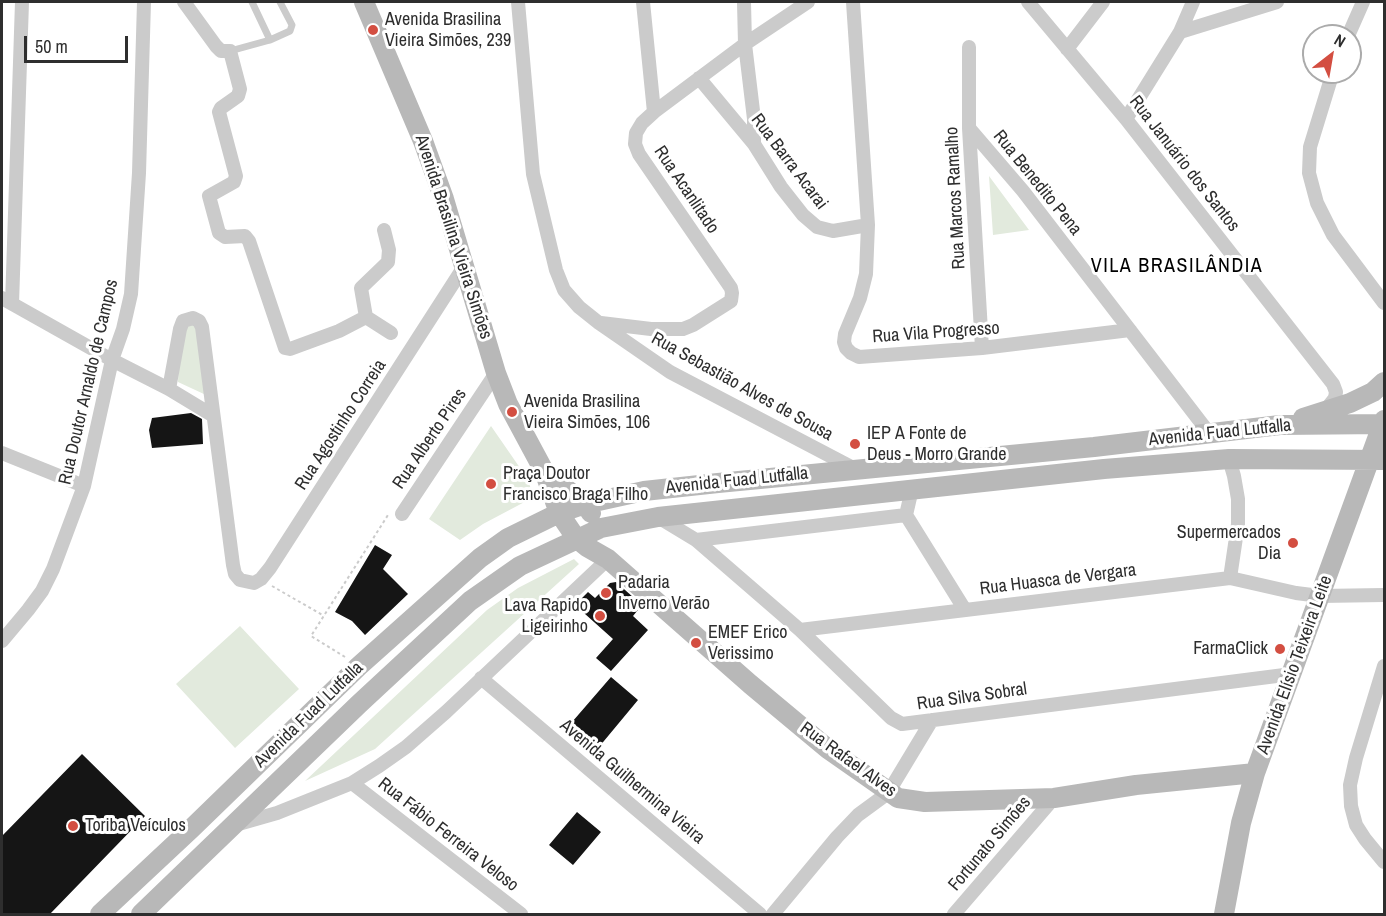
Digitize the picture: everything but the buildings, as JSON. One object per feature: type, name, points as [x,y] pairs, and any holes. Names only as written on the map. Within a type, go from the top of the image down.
[{"type":"main road","name":"Avenida Brasilina Vieira Simões","points":[[364,2],[423,141],[465,265],[496,373],[508,404],[544,471],[559,513],[576,538],[609,560]]},
{"type":"main road","points":[[1280,425],[1324,412],[1373,392],[1384,382]]},
{"type":"main road","name":"Avenida Fuad Lutfalla","points":[[100,915],[359,666],[480,558],[508,538],[559,513],[585,504],[644,491],[1137,442],[1280,425],[1384,423]]},
{"type":"main road","name":"Avenida Elísio Teixeira Leite","points":[[1224,915],[1241,823],[1255,773],[1320,596],[1377,460],[1384,423]]},
{"type":"main road","points":[[1132,466],[1130,454],[1137,442]]},
{"type":"main road","name":"Avenida Fuad Lutfalla","points":[[141,915],[353,709],[470,601],[515,569],[601,528],[658,517],[1132,466],[1229,459],[1377,460]]},
{"type":"main road","name":"Avenida Brasilina Vieira Simões","points":[[544,471],[585,504],[601,528],[609,560]]},
{"type":"main road","name":"Rua Rafael Alves","points":[[609,560],[828,749],[898,798],[924,802],[1054,798],[1136,785],[1255,773]]},
{"type":"street","points":[[22,2],[7,301],[169,389],[212,415]]},
{"type":"street","name":"Rua Doutor Arnaldo de Campos","points":[[2,641],[42,591],[53,569],[84,486],[112,360],[131,294],[136,244],[144,2]]},
{"type":"street","points":[[184,2],[216,46],[221,51],[230,51],[240,93],[219,112],[236,179],[209,196],[219,233],[225,237],[245,236],[249,241],[285,348],[290,349],[339,331],[366,317]]},
{"type":"street","name":"Rua Sebastião Alves de Sousa","points":[[518,2],[533,174],[556,270],[564,290],[579,307],[599,323],[670,372],[855,469]]},
{"type":"street","points":[[643,2],[654,112]]},
{"type":"street","points":[[744,2],[745,44],[754,119],[754,144]]},
{"type":"street","name":"Rua Acanlitado","points":[[599,323],[651,329],[683,329],[728,304],[732,297],[731,288],[639,154],[635,144],[636,133],[642,123],[654,112],[745,44],[808,2]]},
{"type":"street","name":"Rua Vila Progresso","points":[[853,2],[868,225],[866,274],[860,298],[845,334],[846,348],[859,357],[982,348],[1130,330]]},
{"type":"street","name":"Rua Januário dos Santos","points":[[1028,2],[1126,119],[1333,384],[1336,392],[1335,398],[1324,412]]},
{"type":"street","points":[[1067,49],[1103,2]]},
{"type":"street","points":[[1126,119],[1180,32],[1194,2]]},
{"type":"street","points":[[1180,32],[1277,2]]},
{"type":"street","points":[[1353,24],[1363,2]]},
{"type":"street","name":"Rua Marcos Ramalho","points":[[969,47],[969,128],[982,348]]},
{"type":"street","name":"Rua Barra Acarai","points":[[699,78],[754,144],[781,187],[803,215],[817,227],[833,231],[868,225]]},
{"type":"street","points":[[1329,84],[1310,147],[1309,172],[1317,203],[1333,235],[1384,303]]},
{"type":"street","name":"Rua Benedito Pena","points":[[969,128],[1023,191],[1209,433]]},
{"type":"street","points":[[384,230],[389,250],[388,262],[361,288],[366,317],[391,333]]},
{"type":"street","name":"Rua Agostinho Correia","points":[[261,579],[465,265]]},
{"type":"street","points":[[169,389],[183,321],[193,318],[202,327],[235,574],[247,583],[261,579]]},
{"type":"street","name":"Rua Alberto Pires","points":[[402,514],[496,373]]},
{"type":"street","points":[[2,453],[84,486]]},
{"type":"street","points":[[1229,459],[1238,499],[1238,524],[1230,578]]},
{"type":"street","points":[[912,489],[906,515],[965,610]]},
{"type":"street","points":[[696,540],[906,515]]},
{"type":"street","name":"Rua Silva Sobral","points":[[658,517],[696,540],[800,630],[896,722],[910,724],[1292,674]]},
{"type":"street","name":"Avenida Fuad Lutfalla","points":[[233,826],[277,813],[352,783],[406,747],[609,560]]},
{"type":"street","name":"Rua Huasca de Vergara","points":[[800,630],[1230,578],[1320,596],[1384,595]]},
{"type":"street","points":[[1384,666],[1350,785],[1351,807],[1356,825],[1365,840],[1384,862]]},
{"type":"street","name":"Avenida Guilhermina Vieira","points":[[481,678],[760,915]]},
{"type":"street","points":[[773,915],[837,837],[858,815],[888,793],[932,720]]},
{"type":"street","name":"Rua Fábio Ferreira Veloso","points":[[352,783],[521,915]]},
{"type":"street","name":"Fortunato Simões","points":[[954,915],[1054,798]]},
{"type":"lane","points":[[252,2],[270,40]]},
{"type":"lane","points":[[230,51],[287,33],[292,28],[280,2]]},
{"type":"path","name":"Rua Alberto Pires","points":[[359,666],[311,636],[388,515],[402,514]]},
{"type":"path","points":[[261,579],[324,616]]},
{"type":"shaded area","points":[[989,176],[1029,230],[993,235]]},
{"type":"shaded area","points":[[185,324],[198,326],[206,395],[178,382],[180,335]]},
{"type":"shaded area","name":"Praça Doutor Francisco Braga Filho","points":[[491,426],[527,478],[534,497],[483,524],[460,540],[429,519]]},
{"type":"shaded area","points":[[574,559],[579,564],[375,749],[305,781],[487,610],[518,588]]},
{"type":"shaded area","points":[[240,626],[299,689],[235,748],[176,684]]},
{"type":"place","name":"Avenida Brasilina Vieira Simões, 239","points":[[373,30]]},
{"type":"place","name":"Avenida Brasilina Vieira Simões, 106","points":[[512,412]]},
{"type":"place","name":"IEP A Fonte de Deus - Morro Grande","points":[[855,444]]},
{"type":"place","name":"Praça Doutor Francisco Braga Filho","points":[[491,484]]},
{"type":"place","name":"Supermercados Dia","points":[[1293,543]]},
{"type":"place","name":"Padaria Inverno Verão","points":[[606,593]]},
{"type":"place","name":"Lava Rapido Ligeirinho","points":[[600,616]]},
{"type":"place","name":"EMEF Erico Verissimo","points":[[696,643]]},
{"type":"place","name":"FarmaClick","points":[[1280,649]]},
{"type":"place","name":"Toriba Veículos","points":[[73,826]]},
{"type":"district","name":"VILA BRASILÂNDIA","points":[[1177,267]]}]
